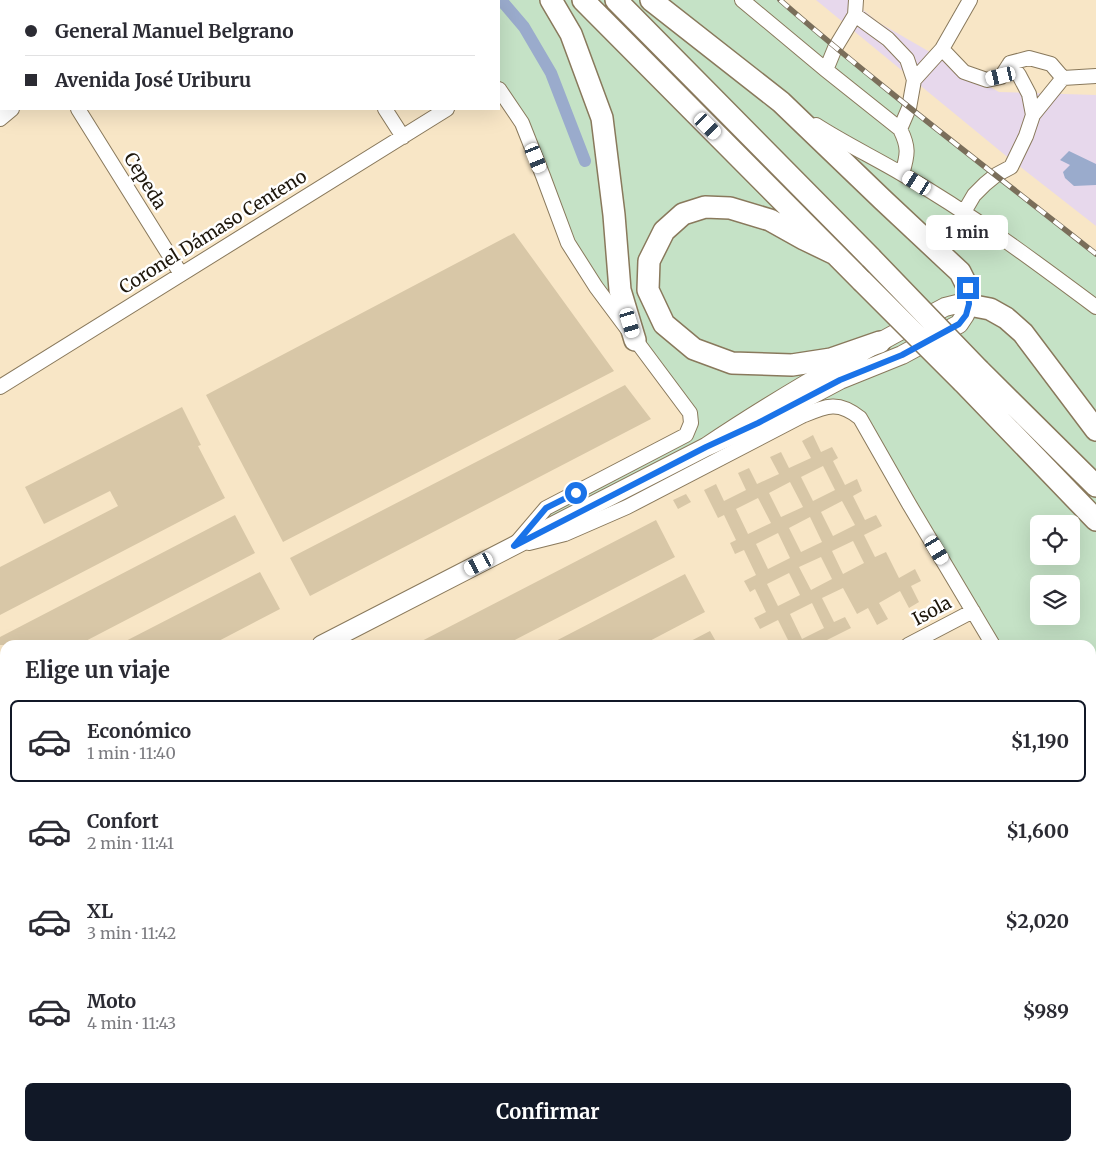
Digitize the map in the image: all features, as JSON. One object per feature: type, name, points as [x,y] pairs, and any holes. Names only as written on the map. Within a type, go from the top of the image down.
[{"type":"highway","points":[[551,0],[571,34],[602,118],[614,215],[620,290],[635,340]]},
{"type":"highway","points":[[583,0],[862,281],[1096,486]]},
{"type":"highway","points":[[616,0],[872,258],[1096,520]]},
{"type":"highway","points":[[651,0],[781,102],[960,272],[968,288],[969,304],[990,308],[1006,318],[1023,333],[1096,430]]},
{"type":"highway","points":[[833,253],[770,220],[730,208],[705,207],[683,214],[664,231],[650,261],[648,290],[664,324],[694,349],[732,363],[792,365],[831,358],[880,342]]},
{"type":"main road","points":[[330,640],[840,380],[902,355],[959,324],[966,315],[969,304],[945,307],[880,342],[758,412],[706,447]]},
{"type":"street","points":[[742,0],[900,129],[906,142],[907,159],[902,174]]},
{"type":"street","points":[[826,70],[835,48],[855,15],[856,0]]},
{"type":"street","points":[[914,80],[942,49],[970,0]]},
{"type":"street","points":[[855,15],[888,40],[907,59],[914,80],[909,108],[900,129]]},
{"type":"street","points":[[942,49],[964,72],[987,80],[1001,76],[1010,63],[1029,58],[1051,64],[1064,78]]},
{"type":"street","points":[[1010,63],[1029,94],[1033,115]]},
{"type":"street","points":[[964,212],[974,195],[985,184],[1011,166],[1026,136],[1033,115],[1064,78],[1096,76]]},
{"type":"street","points":[[500,90],[522,123],[568,243],[596,287],[690,413],[691,423],[686,435],[546,508],[514,546]]},
{"type":"street","points":[[781,102],[836,138],[902,174],[964,212],[1050,272],[1096,307]]},
{"type":"street","points":[[0,119],[11,110]]},
{"type":"street","name":"Cepeda","points":[[79,110],[181,274]]},
{"type":"street","points":[[386,110],[403,137]]},
{"type":"street","name":"Coronel Dámaso Centeno","points":[[0,387],[445,110]]},
{"type":"street","points":[[514,546],[565,534],[627,507],[802,416],[818,409],[836,405],[851,410],[860,418],[990,640]]},
{"type":"street","name":"Isola","points":[[918,640],[973,611]]},
{"type":"shaded area","points":[[816,0],[851,0],[878,22],[999,92],[1096,95],[1096,226],[1005,155]]},
{"type":"green space","points":[[500,0],[780,0],[897,97],[1096,254],[1096,640],[990,640],[860,418],[836,405],[627,507],[514,546],[546,508],[686,435],[691,423],[596,287],[500,91]]},
{"type":"water","points":[[1069,151],[1096,164],[1096,185],[1074,186],[1065,178],[1063,172],[1070,165],[1060,160]]},
{"type":"building","points":[[514,233],[614,371],[283,542],[206,395]]},
{"type":"building","points":[[625,385],[651,419],[310,596],[290,558]]},
{"type":"building","points":[[182,407],[201,445],[198,446],[225,498],[0,615],[0,567],[118,506],[110,491],[44,524],[25,487]]},
{"type":"building","points":[[813,435],[821,452],[832,447],[838,458],[833,461],[845,485],[857,479],[862,491],[853,496],[865,520],[876,515],[882,526],[864,535],[875,557],[886,552],[899,578],[915,569],[921,581],[911,586],[919,602],[909,608],[900,591],[879,603],[888,619],[877,625],[868,608],[857,614],[843,588],[822,598],[834,622],[845,617],[851,628],[827,640],[788,640],[778,620],[760,629],[754,618],[766,612],[755,589],[750,592],[744,581],[756,575],[744,550],[735,554],[730,543],[736,540],[724,515],[718,518],[704,490],[716,484],[724,501],[746,490],[738,473],[749,468],[757,484],[779,474],[770,457],[781,452],[789,468],[811,458],[802,441]],"holes":[[[823,466],[835,490],[813,501],[801,477]],[[790,482],[803,507],[781,517],[769,493]],[[758,498],[771,523],[748,534],[736,509]],[[842,501],[855,525],[833,536],[821,512]],[[810,517],[822,542],[801,552],[789,528]],[[778,533],[790,558],[768,569],[756,544]],[[853,541],[864,563],[843,574],[832,551]],[[821,557],[832,579],[811,590],[799,567]],[[789,573],[800,595],[778,606],[767,584]],[[812,603],[824,628],[802,639],[790,614]]]},
{"type":"building","points":[[686,494],[691,502],[678,509],[673,500]]},
{"type":"building","points":[[235,515],[255,553],[88,640],[0,640],[0,637]]},
{"type":"building","points":[[656,520],[675,557],[515,640],[424,640]]},
{"type":"building","points":[[260,572],[280,609],[221,640],[128,640]]},
{"type":"building","points":[[685,574],[705,612],[652,640],[558,640]]},
{"type":"building","points":[[710,631],[715,640],[693,640]]},
{"type":"waterway","points":[[501,0],[524,27],[551,73],[585,161]]},
{"type":"railway","points":[[780,0],[897,97],[1096,254]]},
{"type":"route","points":[[576,493],[546,508],[514,546],[840,380],[902,355],[959,324],[966,315],[969,304],[968,288]]}]
